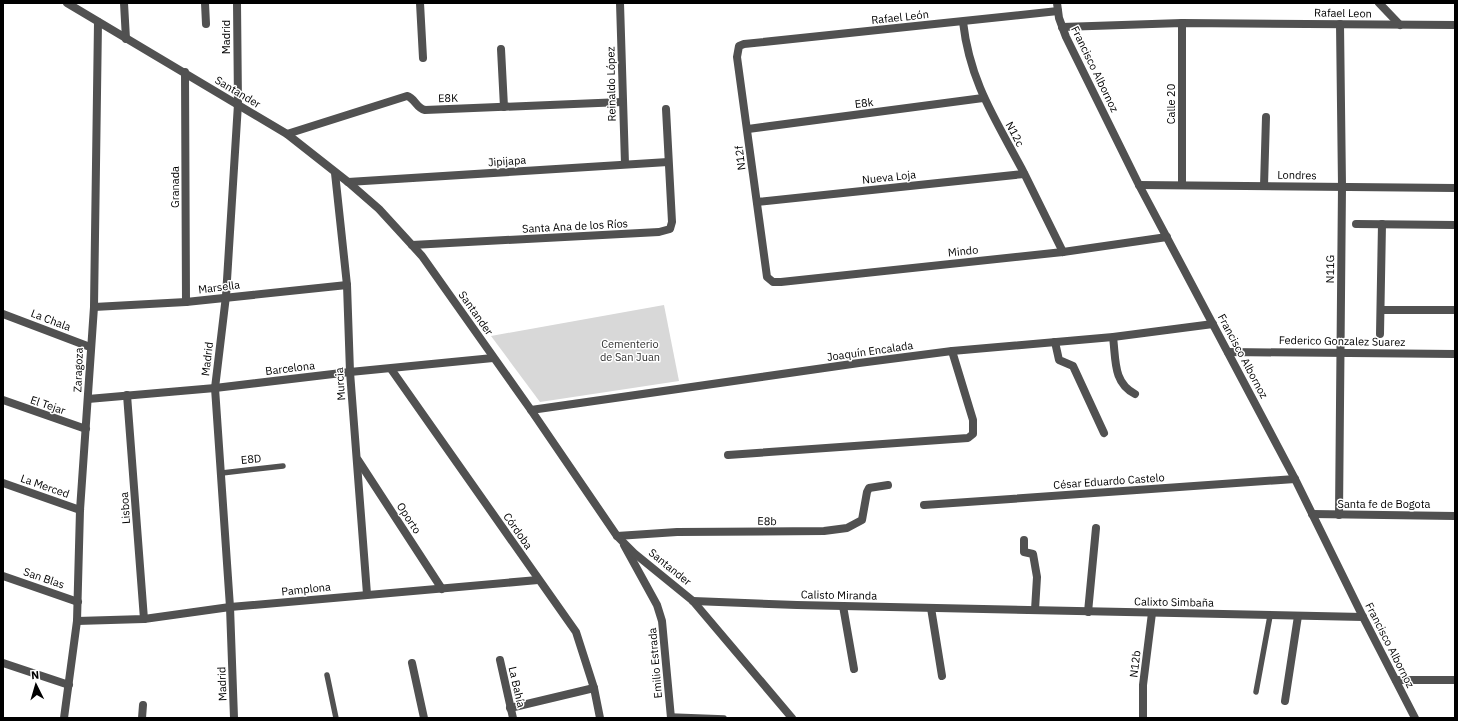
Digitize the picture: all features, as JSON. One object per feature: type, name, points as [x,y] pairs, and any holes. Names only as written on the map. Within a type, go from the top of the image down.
[{"type":"street","name":"Santander","points":[[67,3],[126,39],[185,72],[286,134],[348,182],[379,209],[412,244],[531,410],[620,539],[693,601],[792,718]]},
{"type":"street","points":[[124,3],[126,39]]},
{"type":"street","points":[[205,3],[206,24]]},
{"type":"street","name":"Madrid","points":[[234,718],[230,607],[222,472],[215,388],[226,296],[238,104],[237,3]]},
{"type":"street","points":[[420,3],[423,58]]},
{"type":"street","name":"Reinaldo López","points":[[620,3],[622,102],[626,164]]},
{"type":"street","name":"Rafael León","points":[[744,44],[963,22],[1057,6],[1063,3]]},
{"type":"street","points":[[1379,3],[1400,25]]},
{"type":"street","name":"Francisco Albornoz","points":[[1057,6],[1062,27],[1139,185],[1295,479],[1415,718]]},
{"type":"street","name":"Zaragoza","points":[[64,718],[77,621],[80,510],[94,306],[98,22]]},
{"type":"street","name":"N12c","points":[[963,22],[969,58],[983,98],[1024,174],[1063,252]]},
{"type":"street","name":"Rafael Leon","points":[[1062,27],[1182,23],[1455,25]]},
{"type":"street","name":"Calle 20","points":[[1182,23],[1182,185]]},
{"type":"street","name":"N11G","points":[[1339,515],[1342,186],[1340,24]]},
{"type":"street","name":"N12f","points":[[744,44],[740,46],[737,57],[748,129],[765,272]]},
{"type":"street","points":[[501,49],[504,107]]},
{"type":"street","name":"Granada","points":[[185,72],[186,302]]},
{"type":"street","name":"E8K","points":[[286,134],[407,96],[413,99],[419,108],[425,110],[622,102]]},
{"type":"street","name":"E8k","points":[[748,129],[983,98]]},
{"type":"street","name":"Santa Ana de los Ríos","points":[[412,244],[665,231],[670,229],[672,222],[666,109]]},
{"type":"street","points":[[1264,186],[1266,117]]},
{"type":"street","name":"Jipijapa","points":[[348,182],[668,162]]},
{"type":"street","name":"Murcia","points":[[335,173],[347,285],[350,372],[358,460],[367,594]]},
{"type":"street","name":"Nueva Loja","points":[[756,202],[1024,174]]},
{"type":"street","name":"Londres","points":[[1139,185],[1455,188]]},
{"type":"street","points":[[1356,224],[1455,225]]},
{"type":"street","points":[[1380,334],[1382,224]]},
{"type":"street","name":"Mindo","points":[[765,272],[770,280],[781,282],[1063,252],[1167,237]]},
{"type":"street","name":"Marsella","points":[[94,306],[186,302],[226,296],[347,285]]},
{"type":"street","points":[[1381,310],[1455,310]]},
{"type":"street","name":"La Chala","points":[[3,314],[90,347]]},
{"type":"street","name":"Joaquín Encalada","points":[[531,410],[952,351],[1113,337],[1213,324]]},
{"type":"street","points":[[1113,337],[1120,380],[1127,390],[1136,394]]},
{"type":"street","points":[[1055,342],[1059,360],[1073,366],[1104,432]]},
{"type":"street","points":[[728,455],[968,438],[973,434],[973,420],[952,351]]},
{"type":"street","name":"Federico Gonzalez Suarez","points":[[1228,352],[1455,354]]},
{"type":"street","name":"Barcelona","points":[[88,399],[215,388],[350,372],[493,358]]},
{"type":"street","name":"Córdoba","points":[[392,369],[538,580],[576,632],[594,688],[600,718]]},
{"type":"street","name":"Lisboa","points":[[128,395],[144,619]]},
{"type":"street","name":"El Tejar","points":[[3,400],[86,430]]},
{"type":"street","name":"Oporto","points":[[358,460],[442,589]]},
{"type":"street","name":"César Eduardo Castelo","points":[[924,505],[1295,479]]},
{"type":"street","name":"La Merced","points":[[3,483],[80,510]]},
{"type":"street","name":"E8b","points":[[620,539],[677,532],[838,530],[852,527],[862,520],[866,492],[869,488],[888,485]]},
{"type":"street","name":"Santa fe de Bogota","points":[[1312,514],[1455,516]]},
{"type":"street","points":[[1088,612],[1096,528]]},
{"type":"street","name":"Emilio Estrada","points":[[620,539],[657,605],[662,621],[671,717]]},
{"type":"street","points":[[1024,540],[1024,552],[1033,554],[1036,568],[1035,610]]},
{"type":"street","name":"San Blas","points":[[3,576],[78,602]]},
{"type":"street","name":"Pamplona","points":[[77,621],[144,619],[230,607],[538,580]]},
{"type":"street","name":"Calisto Miranda","points":[[693,601],[984,610]]},
{"type":"street","points":[[843,606],[854,669]]},
{"type":"street","points":[[931,608],[942,676]]},
{"type":"street","name":"Calixto Simbaña","points":[[984,610],[1363,617]]},
{"type":"street","name":"N12b","points":[[1143,718],[1144,685],[1152,613]]},
{"type":"street","points":[[1284,701],[1298,616]]},
{"type":"street","name":"La Bahía","points":[[500,660],[513,718]]},
{"type":"street","points":[[3,663],[69,684]]},
{"type":"street","points":[[412,663],[424,718]]},
{"type":"street","points":[[1396,680],[1455,680]]},
{"type":"street","points":[[510,708],[594,688]]},
{"type":"street","points":[[142,705],[142,718]]},
{"type":"lane","name":"E8D","points":[[222,472],[283,466]]},
{"type":"lane","points":[[1256,692],[1270,616]]},
{"type":"lane","points":[[327,675],[336,718]]},
{"type":"lane","points":[[671,717],[724,718]]},
{"type":"green space","name":"Cementerio de San Juan","points":[[664,305],[679,381],[540,402],[491,336]]}]
